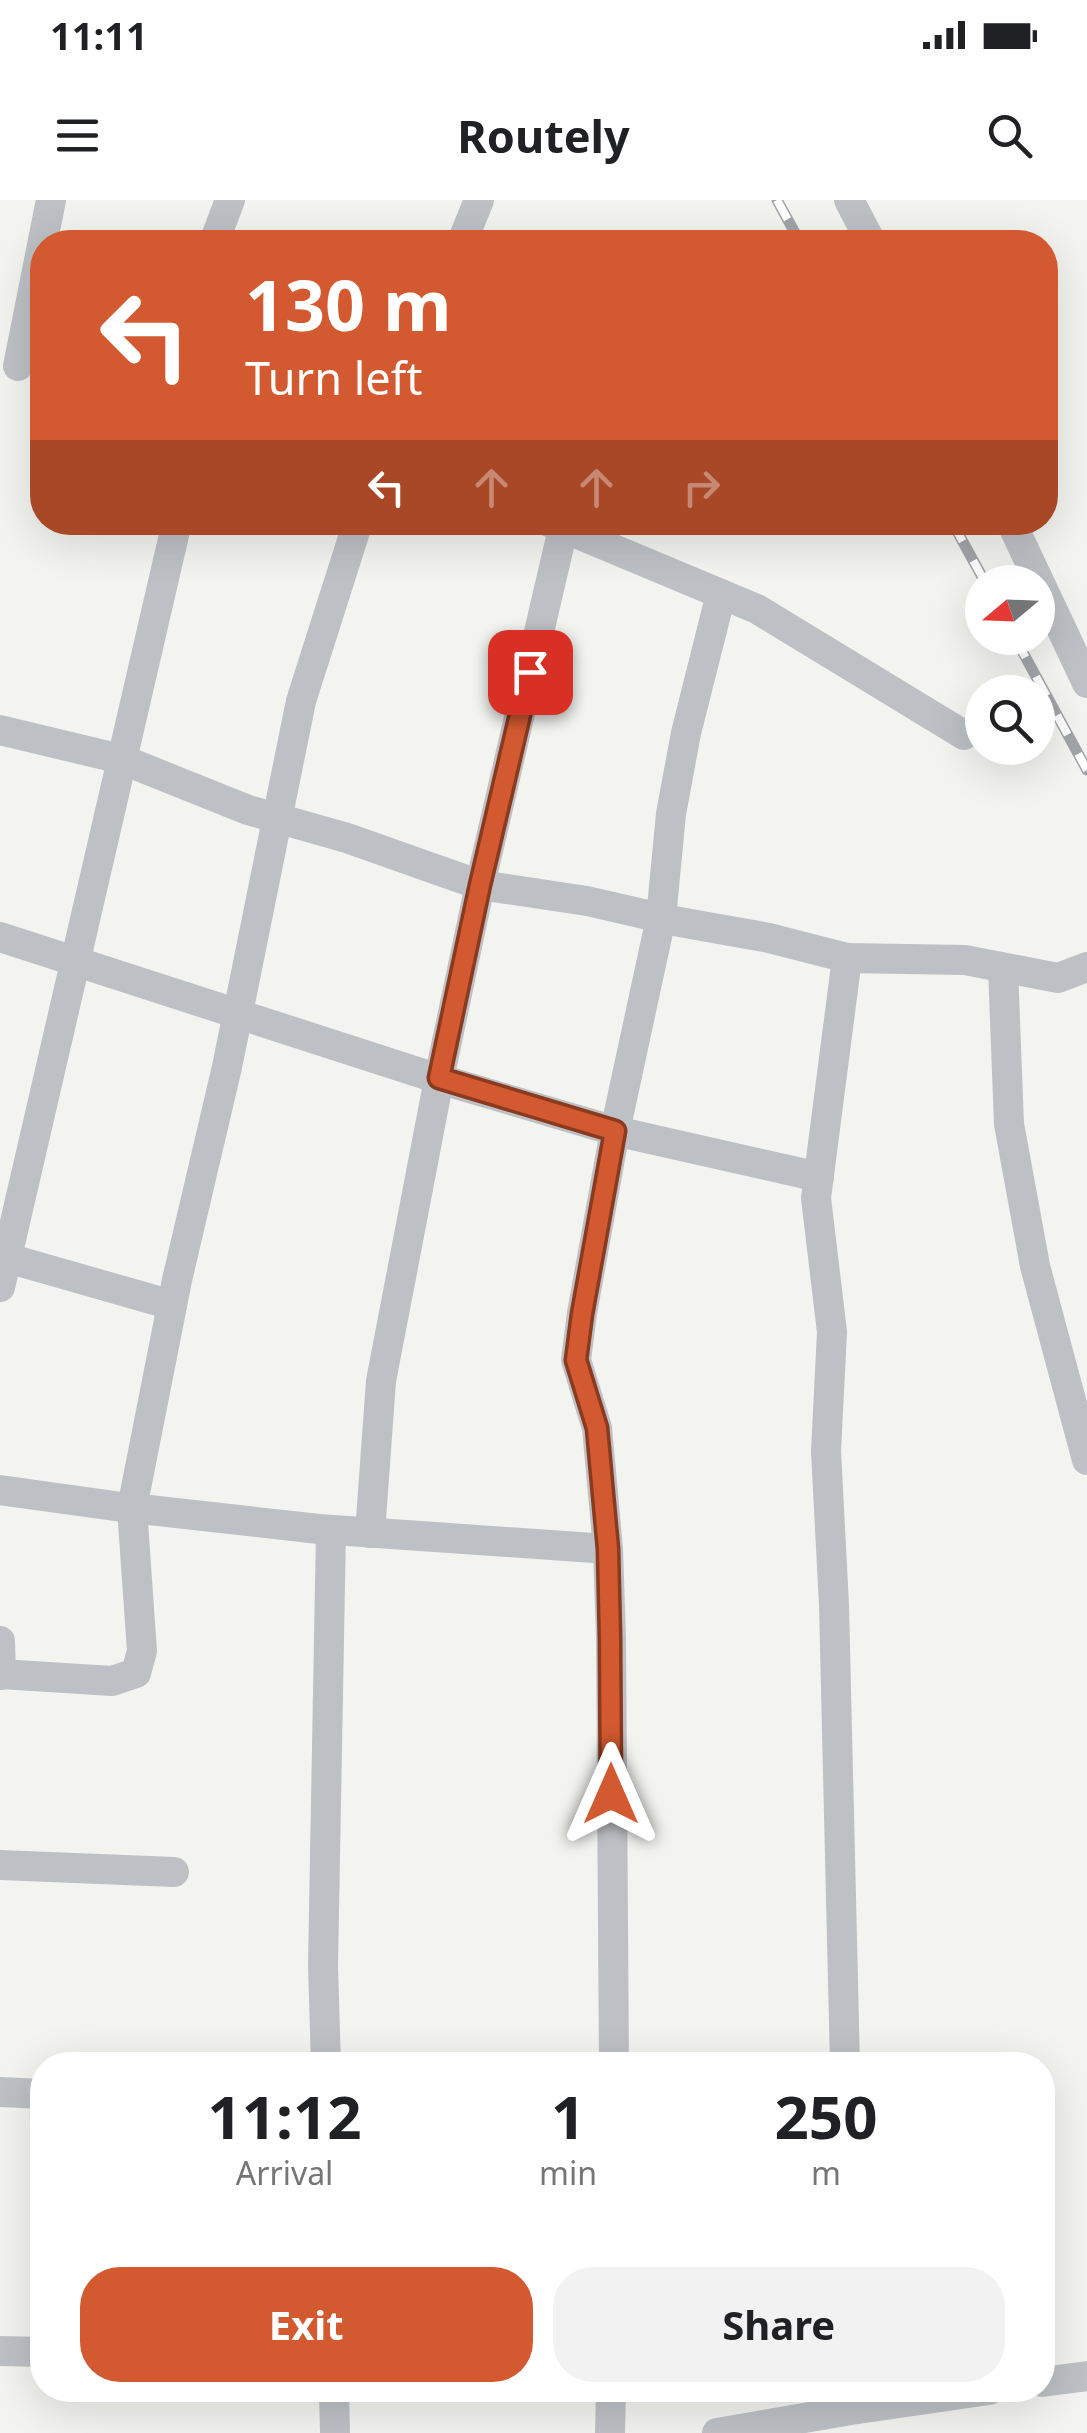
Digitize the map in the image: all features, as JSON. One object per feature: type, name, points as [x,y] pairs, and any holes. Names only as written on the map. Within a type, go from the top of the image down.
[{"type":"street","points":[[45,230],[51,200]]},
{"type":"street","points":[[219,230],[230,200]]},
{"type":"street","points":[[467,230],[479,200]]},
{"type":"street","points":[[849,200],[865,230]]},
{"type":"street","points":[[20,366],[30,312]]},
{"type":"street","points":[[172,1305],[3,1267],[174,535]]},
{"type":"street","points":[[0,1641],[1,1674],[112,1682],[136,1673],[142,1651],[132,1508],[301,701],[354,535]]},
{"type":"street","points":[[370,1533],[381,1381],[439,1078],[554,535]]},
{"type":"street","points":[[578,535],[757,610],[964,736]]},
{"type":"street","points":[[1017,535],[1087,683]]},
{"type":"street","points":[[614,2052],[608,1549],[597,1428],[576,1360],[615,1131],[660,918],[686,734],[720,594]]},
{"type":"street","points":[[0,730],[120,759],[248,810],[347,838],[480,885],[587,901],[848,958],[965,960],[1058,978],[1087,968]]},
{"type":"street","points":[[0,936],[615,1131],[819,1177]]},
{"type":"street","points":[[845,2052],[834,1605],[826,1451],[832,1332],[816,1198],[848,958]]},
{"type":"street","points":[[1003,968],[1009,1124],[1035,1266],[1087,1460]]},
{"type":"street","points":[[0,1490],[331,1530],[608,1549]]},
{"type":"street","points":[[326,2052],[323,1966],[331,1530]]},
{"type":"street","points":[[0,1865],[174,1872]]},
{"type":"street","points":[[0,2092],[30,2093]]},
{"type":"street","points":[[0,2351],[30,2352]]},
{"type":"street","points":[[1055,2380],[1087,2376]]},
{"type":"street","points":[[334,2402],[335,2433]]},
{"type":"street","points":[[610,2433],[611,2402]]},
{"type":"street","points":[[717,2433],[909,2402]]},
{"type":"railway","points":[[777,200],[793,230]]},
{"type":"railway","points":[[959,535],[976,565]]},
{"type":"railway","points":[[1024,655],[1087,770]]},
{"type":"route","points":[[530,672],[439,1078],[615,1131],[576,1360],[597,1428],[608,1549],[611,1794]]}]
